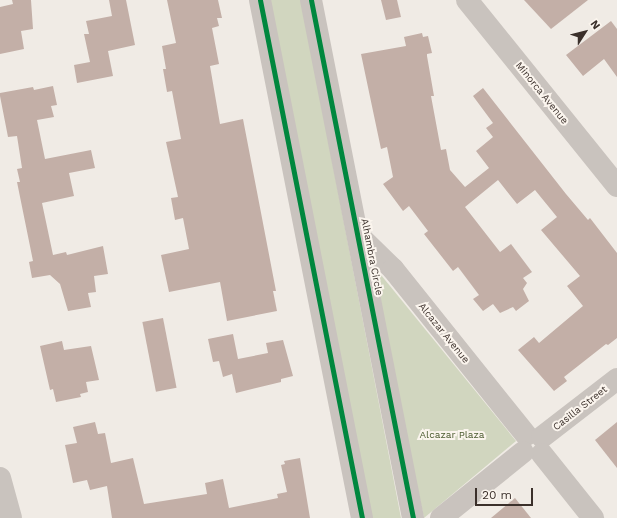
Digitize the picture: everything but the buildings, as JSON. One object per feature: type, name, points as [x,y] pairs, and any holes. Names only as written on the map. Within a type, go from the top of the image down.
[{"type":"street","points":[[260,0],[362,518]]},
{"type":"street","name":"Alhambra Circle","points":[[311,0],[413,518]]},
{"type":"street","name":"Minorca Avenue","points":[[467,0],[617,186]]},
{"type":"street","name":"Alcazar Avenue","points":[[358,235],[393,269],[593,518]]},
{"type":"street","name":"Casilla Street","points":[[441,518],[617,379]]},
{"type":"street","points":[[0,478],[11,518]]},
{"type":"green space","points":[[268,0],[301,0],[401,518],[372,518]]},
{"type":"green space","name":"Alcazar Plaza","points":[[368,259],[516,441],[424,518]]},
{"type":"cycle path","points":[[260,0],[362,518]]},
{"type":"cycle path","points":[[311,0],[413,518]]}]
